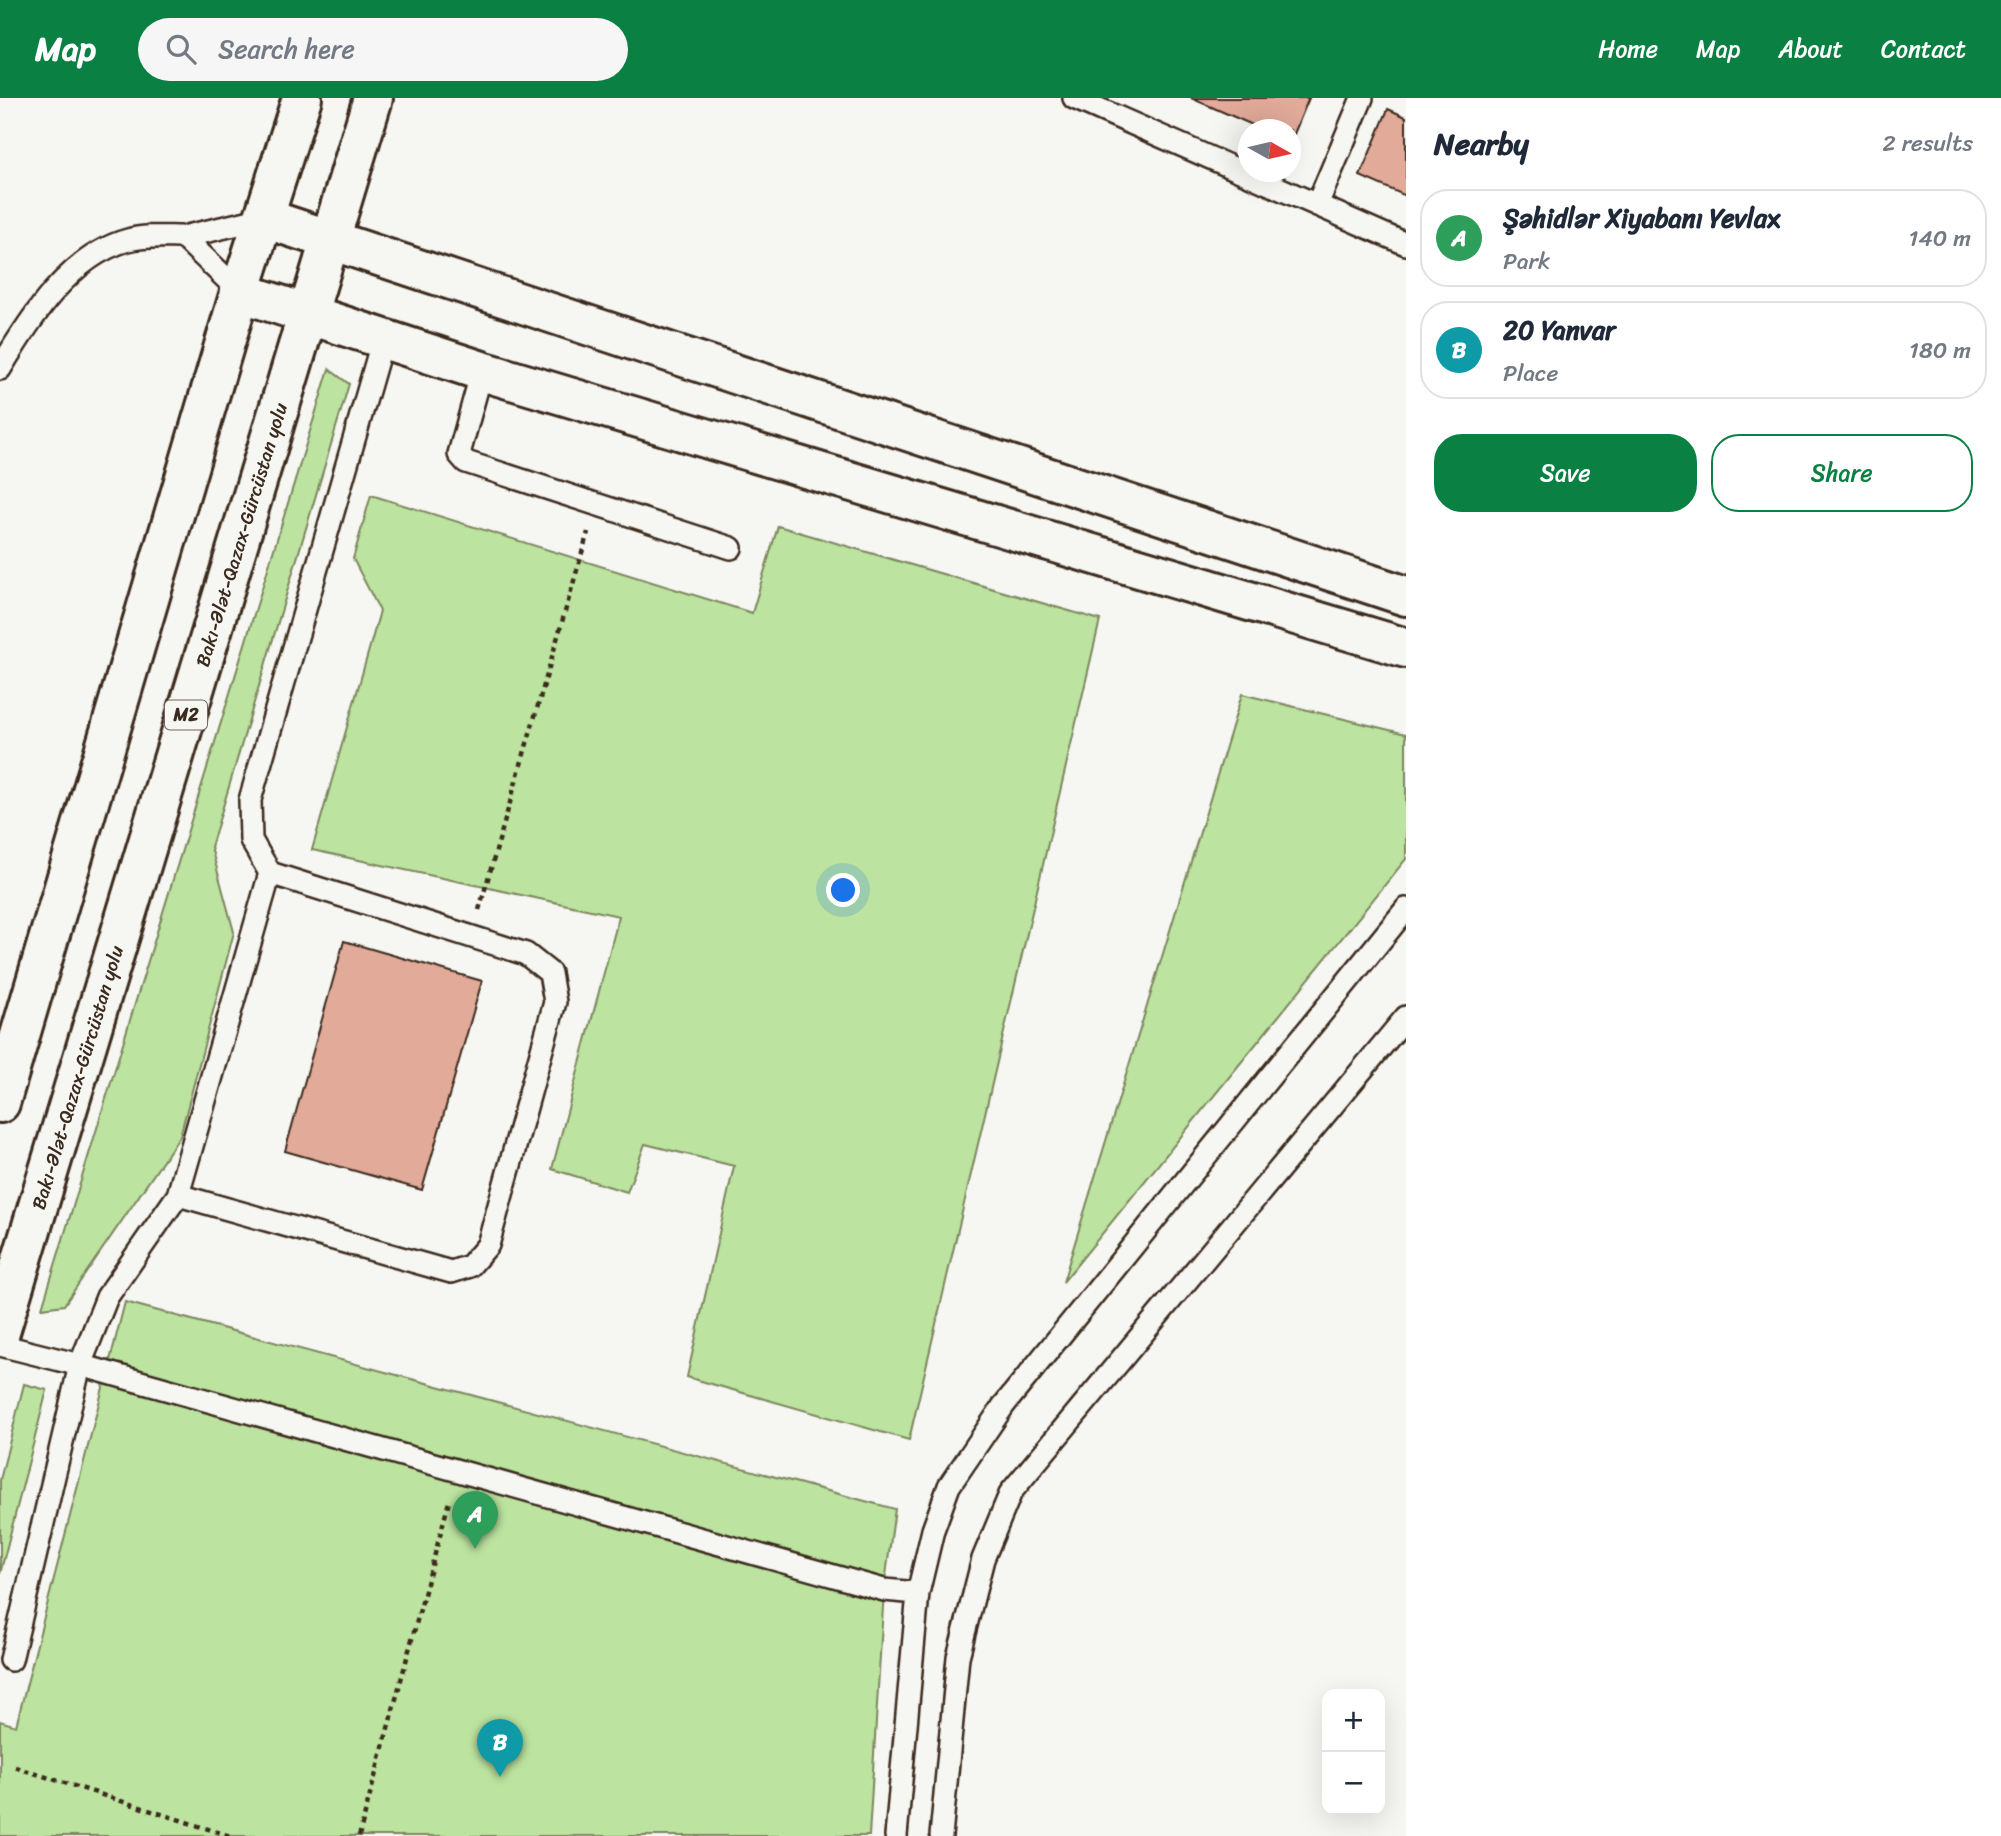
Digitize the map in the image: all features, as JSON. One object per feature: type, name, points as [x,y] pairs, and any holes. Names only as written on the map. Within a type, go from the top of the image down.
[{"type":"main road","points":[[0,1103],[240,292],[302,98]]},
{"type":"main road","name":"Bakı-Ələt-Qazax-Gürcüstan yolu","points":[[0,1332],[373,98]]},
{"type":"main road","points":[[264,218],[1406,596]]},
{"type":"main road","points":[[240,292],[482,371],[1406,648]]},
{"type":"lane","points":[[1074,98],[1406,244]]},
{"type":"lane","points":[[1317,205],[1362,98]]},
{"type":"lane","points":[[0,369],[24,329],[76,269],[127,240],[183,237],[264,218]]},
{"type":"lane","points":[[183,237],[240,292]]},
{"type":"lane","points":[[178,1195],[451,1272],[470,1266],[488,1245],[555,1002],[550,973],[526,954],[270,873],[251,840],[250,800],[383,338]]},
{"type":"lane","points":[[482,371],[459,454],[466,462],[731,548]]},
{"type":"lane","points":[[11,1660],[79,1365],[107,1297],[178,1195],[270,873]]},
{"type":"lane","points":[[896,1836],[918,1593],[933,1530],[949,1486],[1004,1405],[1406,909]]},
{"type":"lane","points":[[941,1836],[958,1657],[983,1559],[1011,1492],[1406,1017]]},
{"type":"lane","points":[[0,1345],[884,1590],[918,1593]]},
{"type":"path","points":[[472,937],[596,504]]},
{"type":"path","points":[[359,1836],[458,1470]]},
{"type":"path","points":[[15,1767],[230,1836]]},
{"type":"green space","points":[[329,369],[349,384],[211,847],[234,932],[180,1136],[64,1305],[42,1308]]},
{"type":"green space","points":[[371,495],[752,613],[778,526],[1100,620],[909,1440],[687,1377],[734,1166],[645,1144],[627,1192],[552,1169],[619,916],[312,850],[380,611],[353,559]]},
{"type":"green space","points":[[1242,694],[1406,734],[1406,859],[1063,1282]]},
{"type":"green space","points":[[125,1302],[895,1509],[884,1590],[869,1836],[0,1836],[0,1721],[16,1726]]},
{"type":"green space","points":[[24,1384],[47,1390],[0,1574],[0,1480]]},
{"type":"building","points":[[1191,98],[1309,98],[1300,119],[1239,119]]},
{"type":"building","points":[[1388,109],[1406,117],[1406,196],[1360,176]]},
{"type":"building","points":[[344,941],[482,981],[422,1190],[285,1151]]},
{"type":"place","name":"Şəhidlər Xiyabanı Yevlax","points":[[475,1549]]},
{"type":"place","name":"20 Yanvar","points":[[500,1777]]}]
